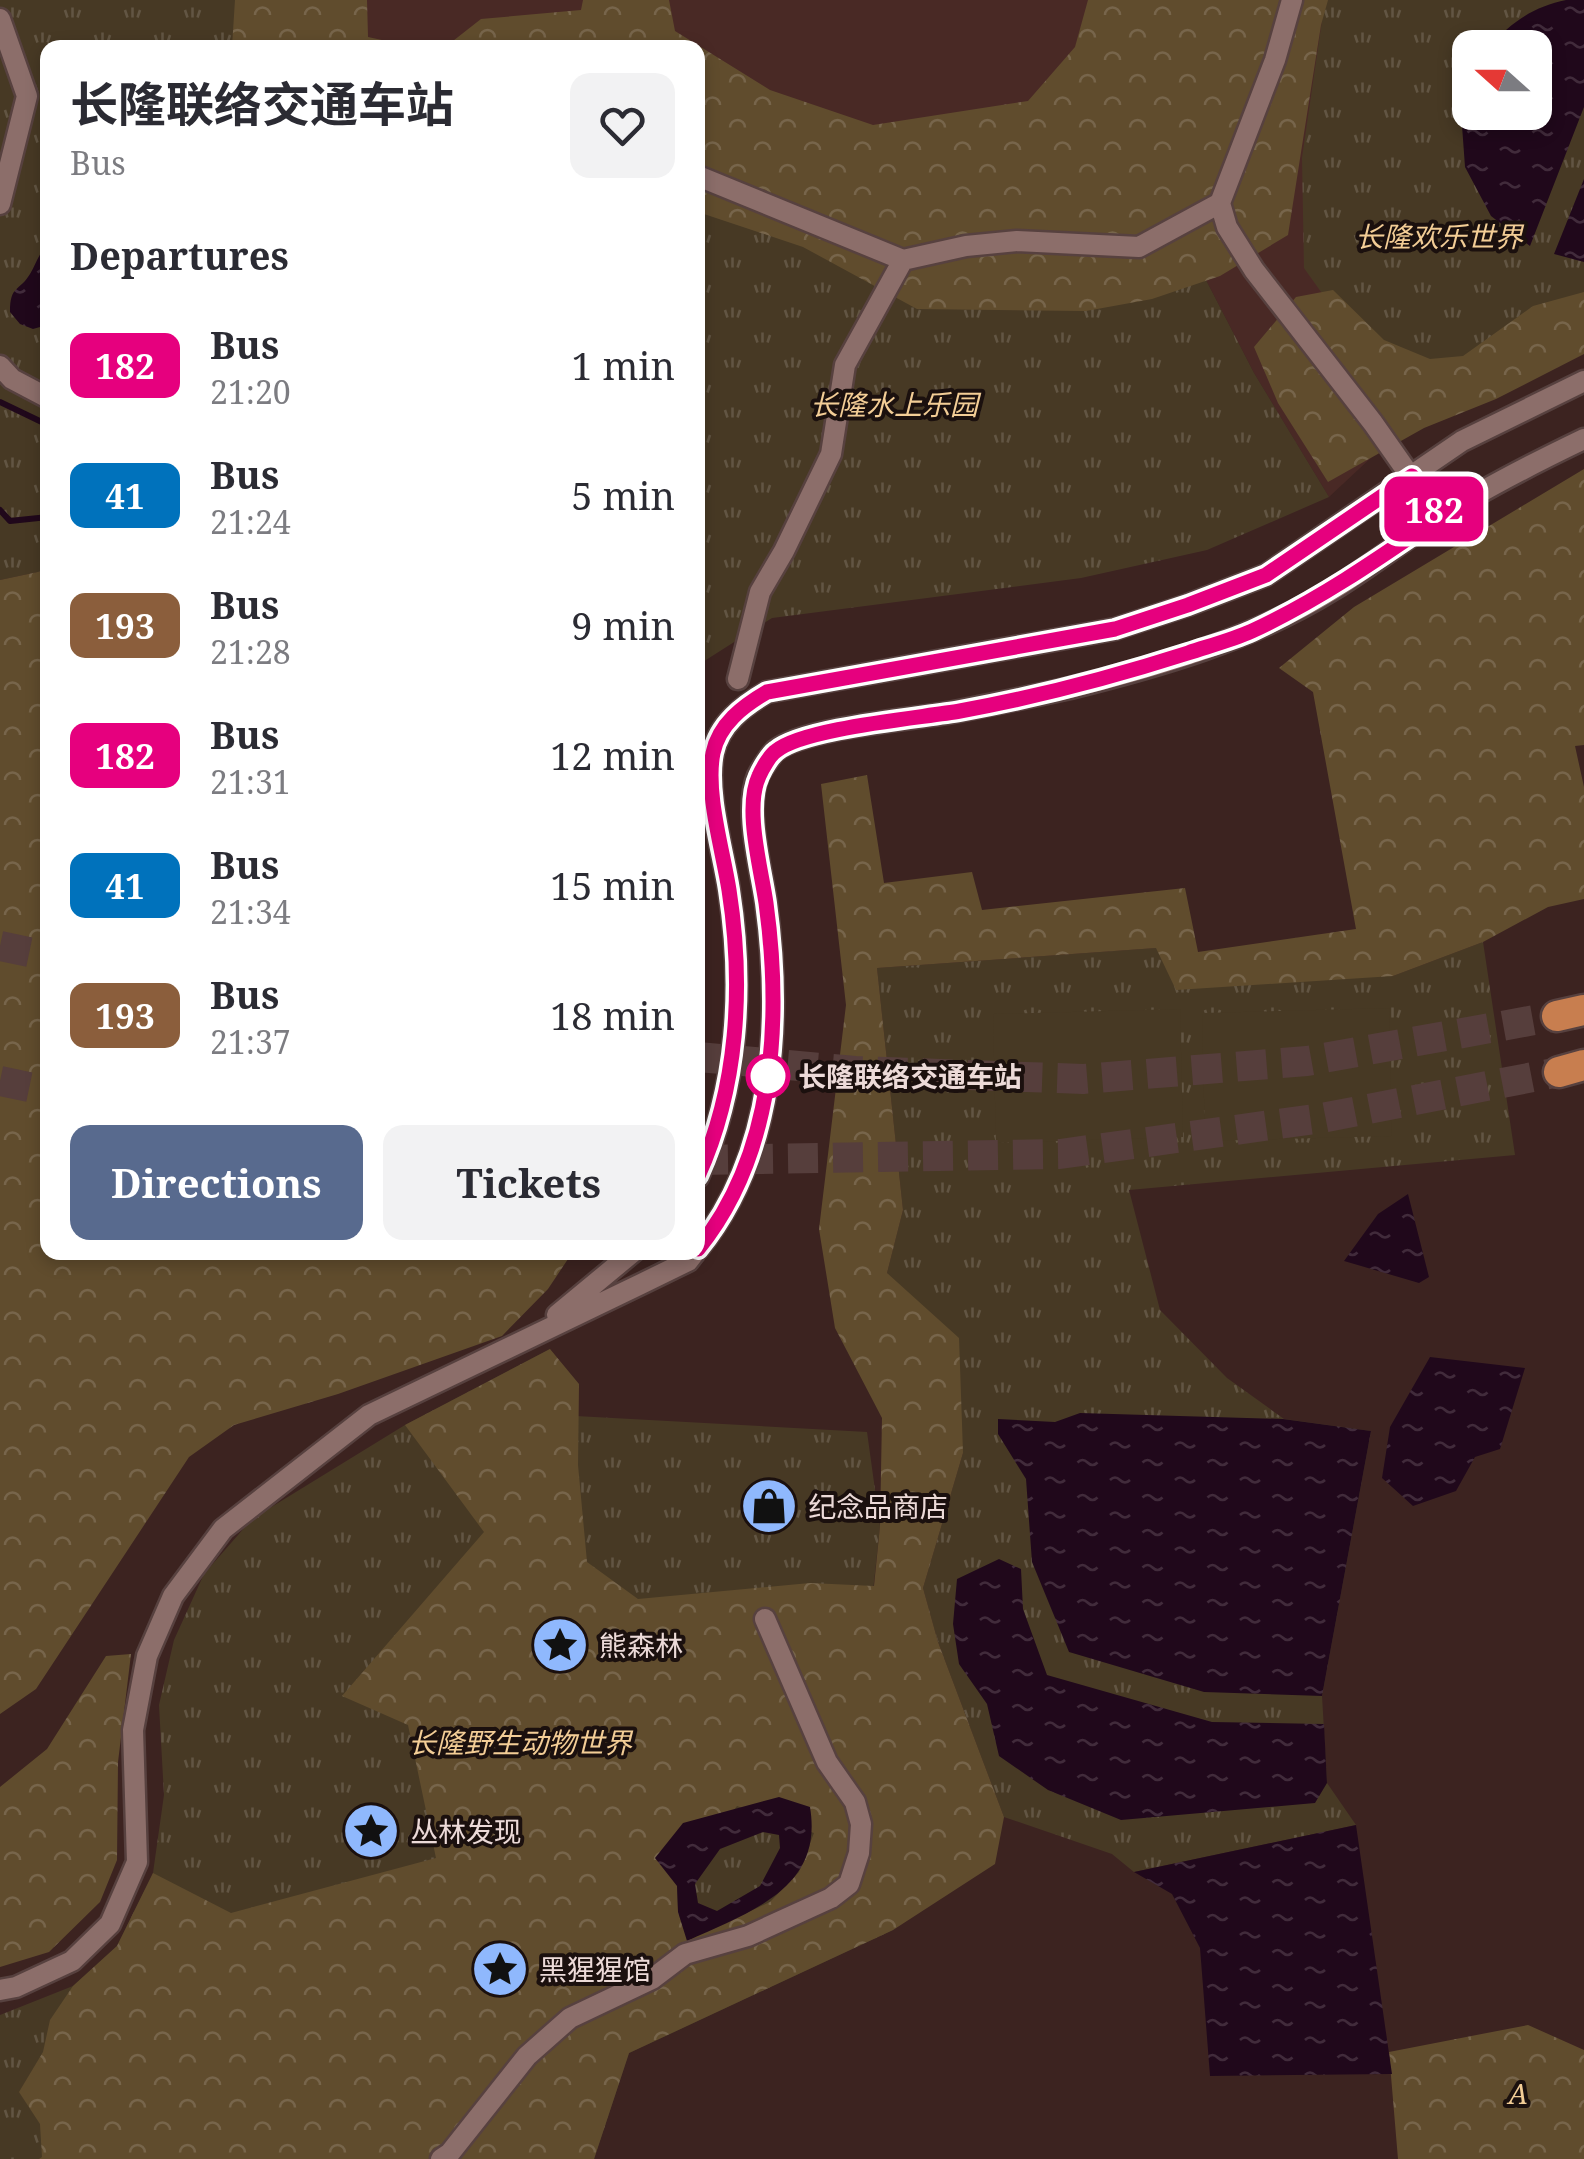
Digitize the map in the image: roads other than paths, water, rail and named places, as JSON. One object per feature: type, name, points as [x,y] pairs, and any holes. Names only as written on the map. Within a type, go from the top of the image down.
[{"type":"street","points":[[1292,0],[1275,60],[1220,202],[1227,228],[1254,270],[1439,517]]},
{"type":"street","points":[[0,20],[27,96],[0,204]]},
{"type":"street","points":[[705,179],[903,260],[966,246],[1017,241],[1139,247],[1220,202]]},
{"type":"street","points":[[738,678],[760,592],[831,454],[845,364],[903,260]]},
{"type":"street","points":[[0,366],[12,379],[40,394]]},
{"type":"street","points":[[705,1157],[725,1103],[734,1050],[736,992],[732,913],[711,779],[713,752],[724,728],[742,706],[767,692],[1115,629],[1266,575],[1462,441],[1584,382]]},
{"type":"street","points":[[705,1240],[718,1224],[743,1176],[760,1118],[772,1049],[769,924],[752,809],[758,777],[776,751],[813,735],[962,711],[1072,687],[1249,633],[1330,592],[1504,478],[1584,439]]},
{"type":"street","points":[[536,1332],[623,1260]]},
{"type":"street","points":[[0,1990],[16,1987],[72,1961],[110,1924],[137,1862],[133,1730],[147,1656],[173,1596],[224,1529],[369,1415],[689,1260]]},
{"type":"street","points":[[441,2159],[450,2153],[528,2056],[570,2018],[652,1979],[685,1954],[764,1929],[832,1898],[849,1884],[860,1853],[861,1824],[856,1802],[827,1762],[765,1618]]},
{"type":"water","points":[[1584,0],[1584,107],[1530,246],[1491,216],[1465,167],[1462,130],[1552,130],[1552,30],[1506,30],[1544,6]]},
{"type":"water","points":[[1584,179],[1584,262],[1554,254]]},
{"type":"water","points":[[40,256],[40,327],[33,329],[20,324],[10,312],[13,293]]},
{"type":"water","points":[[1408,1194],[1429,1277],[1419,1283],[1344,1261],[1378,1214]]},
{"type":"water","points":[[1430,1357],[1525,1368],[1500,1449],[1475,1457],[1456,1491],[1413,1506],[1382,1478],[1390,1427]]},
{"type":"water","points":[[1080,1413],[1283,1419],[1371,1431],[1322,1696],[1204,1692],[1069,1652],[1032,1562],[1026,1479],[998,1434],[998,1419],[1055,1422]]},
{"type":"water","points":[[999,1559],[1021,1569],[1023,1609],[1047,1675],[1212,1722],[1324,1724],[1327,1783],[1315,1803],[1121,1820],[1048,1790],[999,1756],[987,1704],[959,1664],[953,1624],[957,1579]]},
{"type":"water","points":[[779,1797],[810,1807],[811,1835],[805,1859],[777,1894],[734,1920],[687,1941],[678,1912],[677,1886],[655,1858],[683,1823]],"holes":[[[763,1832],[779,1835],[780,1848],[760,1886],[717,1911],[698,1903],[695,1884],[720,1849]]]},
{"type":"water","points":[[1356,1825],[1392,2074],[1210,2076],[1200,1948],[1172,1894],[1134,1872]]},
{"type":"waterway","points":[[0,402],[40,421]]},
{"type":"waterway","points":[[0,510],[10,521],[40,518]]},
{"type":"tunnel","points":[[0,946],[40,954]]},
{"type":"tunnel","points":[[705,1058],[855,1071],[1083,1079],[1307,1061],[1557,1016]]},
{"type":"tunnel","points":[[705,1160],[1060,1154],[1322,1118],[1559,1072]]},
{"type":"tunnel","points":[[0,1081],[40,1089]]},
{"type":"place","name":"长隆联络交通车站","points":[[768,1076]]},
{"type":"place","name":"纪念品商店","points":[[769,1506]]},
{"type":"place","name":"熊森林","points":[[560,1645]]},
{"type":"place","name":"丛林发现","points":[[371,1831]]},
{"type":"place","name":"黑猩猩馆","points":[[500,1969]]},
{"type":"park label","name":"长隆欢乐世界","points":[[1439,236]]},
{"type":"park label","name":"长隆水上乐园","points":[[894,404]]},
{"type":"park label","name":"长隆野生动物世界","points":[[520,1742]]},
{"type":"park label","name":"A","points":[[1518,2093]]}]
